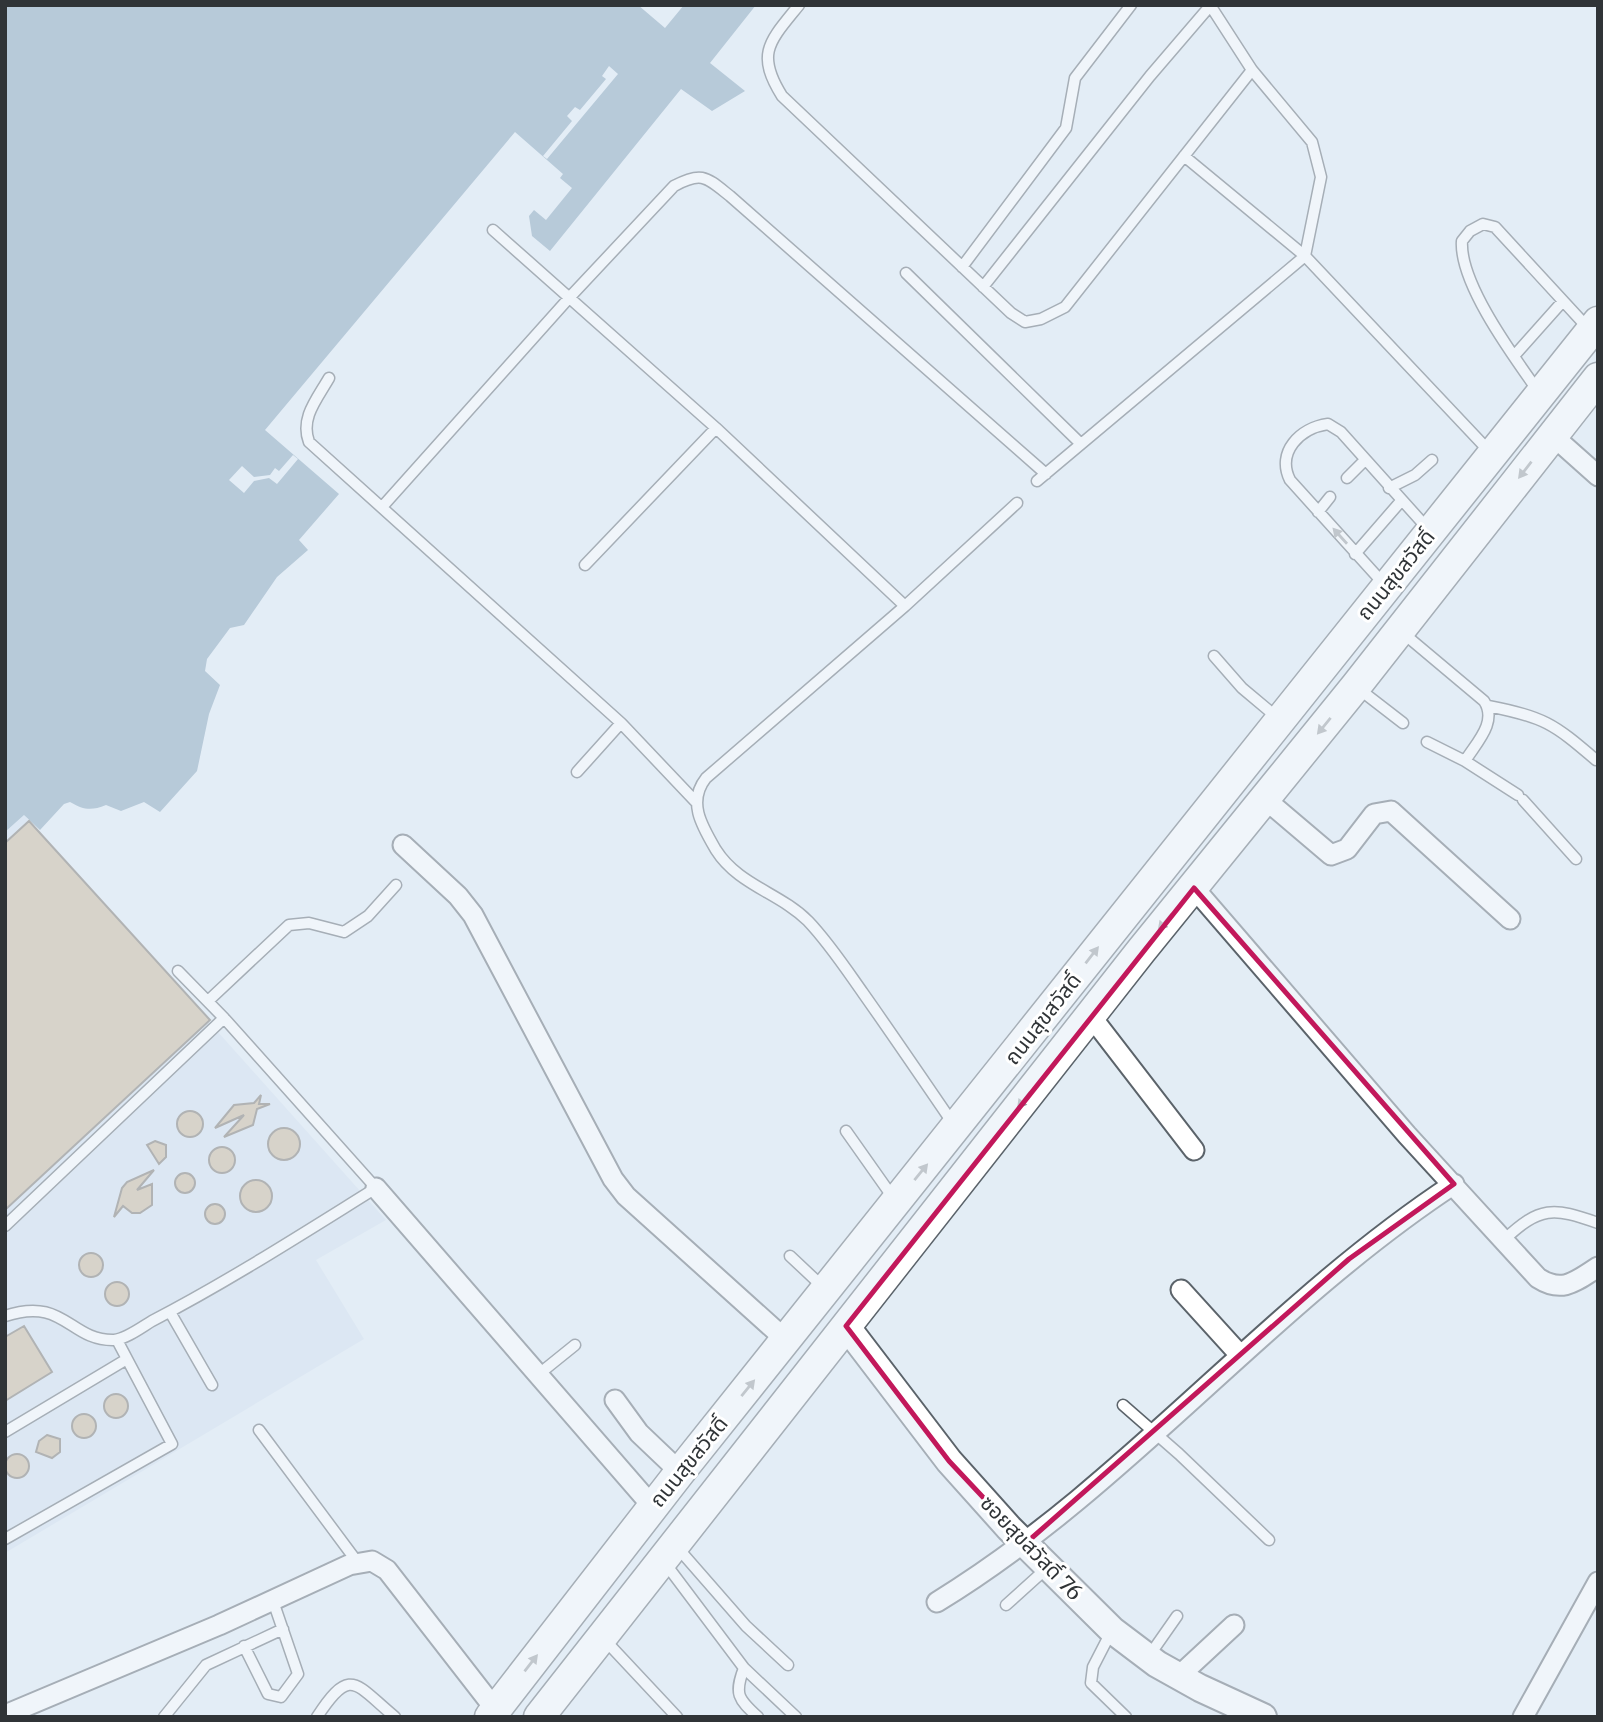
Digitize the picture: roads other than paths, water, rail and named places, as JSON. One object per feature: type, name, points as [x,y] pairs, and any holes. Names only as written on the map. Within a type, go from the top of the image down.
[{"type":"main road","name":"ถนนสุขสวัสดิ์","points":[[492,1713],[680,1472],[1594,327]]},
{"type":"main road","name":"ถนนสุขสวัสดิ์","points":[[539,1717],[1090,1015],[1356,686],[1598,378]]},
{"type":"street","points":[[1552,435],[1598,476]]},
{"type":"street","points":[[1265,799],[1331,855],[1346,849],[1374,814],[1391,811],[1510,919]]},
{"type":"street","points":[[403,845],[458,896],[473,915],[613,1179],[626,1196],[786,1340]]},
{"type":"street","points":[[1194,888],[1407,1135],[1538,1278],[1556,1287],[1565,1287],[1598,1267]]},
{"type":"street","points":[[1090,1015],[1194,1150]]},
{"type":"street","points":[[937,1602],[1026,1543],[1359,1251],[1454,1184]]},
{"type":"street","points":[[376,1188],[653,1507]]},
{"type":"street","points":[[1181,1290],[1240,1355]]},
{"type":"street","name":"ซอยสุขสวัสดิ์ 76","points":[[846,1326],[948,1461],[1112,1630],[1179,1676],[1263,1717]]},
{"type":"street","points":[[615,1400],[639,1433],[680,1472]]},
{"type":"street","points":[[5,1715],[273,1601],[348,1565],[372,1561],[387,1570],[492,1713]]},
{"type":"street","points":[[1523,1717],[1598,1582]]},
{"type":"street","points":[[1179,1676],[1234,1625]]},
{"type":"lane","points":[[799,5],[766,57],[770,77],[782,96],[983,287],[1025,322],[1041,319],[1065,307],[1252,70]]},
{"type":"lane","points":[[962,267],[1066,128],[1076,78],[1131,5]]},
{"type":"lane","points":[[983,287],[1150,76],[1210,6],[1252,70],[1312,142],[1321,177],[1305,256],[1037,481]]},
{"type":"lane","points":[[1184,156],[1305,256],[1493,456]]},
{"type":"lane","points":[[382,507],[569,298],[674,186],[693,176],[707,178],[1046,474]]},
{"type":"lane","points":[[1540,395],[1514,356],[1463,264],[1462,241],[1470,231],[1483,224],[1495,227],[1563,301],[1594,327]]},
{"type":"lane","points":[[493,230],[716,428],[905,606]]},
{"type":"lane","points":[[905,274],[1081,444]]},
{"type":"lane","points":[[1514,356],[1563,301]]},
{"type":"lane","points":[[330,378],[306,417],[304,428],[310,442],[621,723],[695,801],[718,853],[739,877],[786,901],[809,923],[845,968],[956,1129]]},
{"type":"lane","points":[[1386,586],[1290,480],[1284,467],[1286,453],[1303,434],[1315,426],[1328,424],[1341,432],[1430,532]]},
{"type":"lane","points":[[585,565],[716,428]]},
{"type":"lane","points":[[1346,478],[1365,460]]},
{"type":"lane","points":[[1389,488],[1415,475],[1432,460]]},
{"type":"lane","points":[[1318,512],[1330,497]]},
{"type":"lane","points":[[1356,554],[1401,501]]},
{"type":"lane","points":[[695,801],[697,789],[706,778],[905,606],[1017,503]]},
{"type":"lane","points":[[1400,630],[1488,706],[1531,714],[1557,726],[1596,760]]},
{"type":"lane","points":[[1214,656],[1242,688],[1279,720]]},
{"type":"lane","points":[[1356,686],[1403,723]]},
{"type":"lane","points":[[1465,761],[1488,725],[1488,706]]},
{"type":"lane","points":[[577,772],[621,723]]},
{"type":"lane","points":[[1427,742],[1465,761],[1520,797],[1576,859]]},
{"type":"lane","points":[[208,1001],[289,925],[297,922],[309,923],[344,932],[368,916],[396,885]]},
{"type":"lane","points":[[5,1315],[25,1309],[52,1312],[94,1337],[117,1340],[170,1312],[376,1188],[224,1018],[178,971]]},
{"type":"lane","points":[[5,1226],[224,1018]]},
{"type":"lane","points":[[846,1130],[897,1203]]},
{"type":"lane","points":[[1504,1240],[1525,1221],[1544,1212],[1563,1211],[1598,1223]]},
{"type":"lane","points":[[790,1256],[826,1290]]},
{"type":"lane","points":[[170,1312],[212,1385]]},
{"type":"lane","points":[[5,1539],[172,1444],[117,1340]]},
{"type":"lane","points":[[539,1374],[575,1345]]},
{"type":"lane","points":[[5,1433],[127,1359]]},
{"type":"lane","points":[[1123,1405],[1269,1540]]},
{"type":"lane","points":[[259,1430],[359,1564]]},
{"type":"lane","points":[[668,1552],[788,1665]]},
{"type":"lane","points":[[668,1552],[744,1668],[796,1717]]},
{"type":"lane","points":[[1006,1605],[1048,1566]]},
{"type":"lane","points":[[244,1646],[268,1694],[281,1697],[298,1674],[273,1601]]},
{"type":"lane","points":[[1148,1657],[1177,1616]]},
{"type":"lane","points":[[164,1717],[206,1665],[283,1629]]},
{"type":"lane","points":[[1112,1630],[1093,1667],[1091,1683],[1126,1717]]},
{"type":"lane","points":[[602,1637],[677,1717]]},
{"type":"lane","points":[[744,1668],[738,1692],[743,1703],[758,1717]]},
{"type":"lane","points":[[317,1717],[334,1690],[347,1684],[356,1684],[396,1717]]},
{"type":"water","points":[[5,5],[756,5],[710,63],[745,91],[712,111],[681,89],[550,251],[532,236],[529,216],[534,210],[546,220],[572,188],[560,178],[563,174],[515,132],[265,430],[339,494],[299,540],[308,550],[277,577],[244,625],[230,628],[207,659],[205,671],[220,685],[209,714],[197,771],[160,812],[144,802],[121,811],[106,805],[84,808],[70,802],[64,804],[40,830],[24,815],[5,832]]}]
